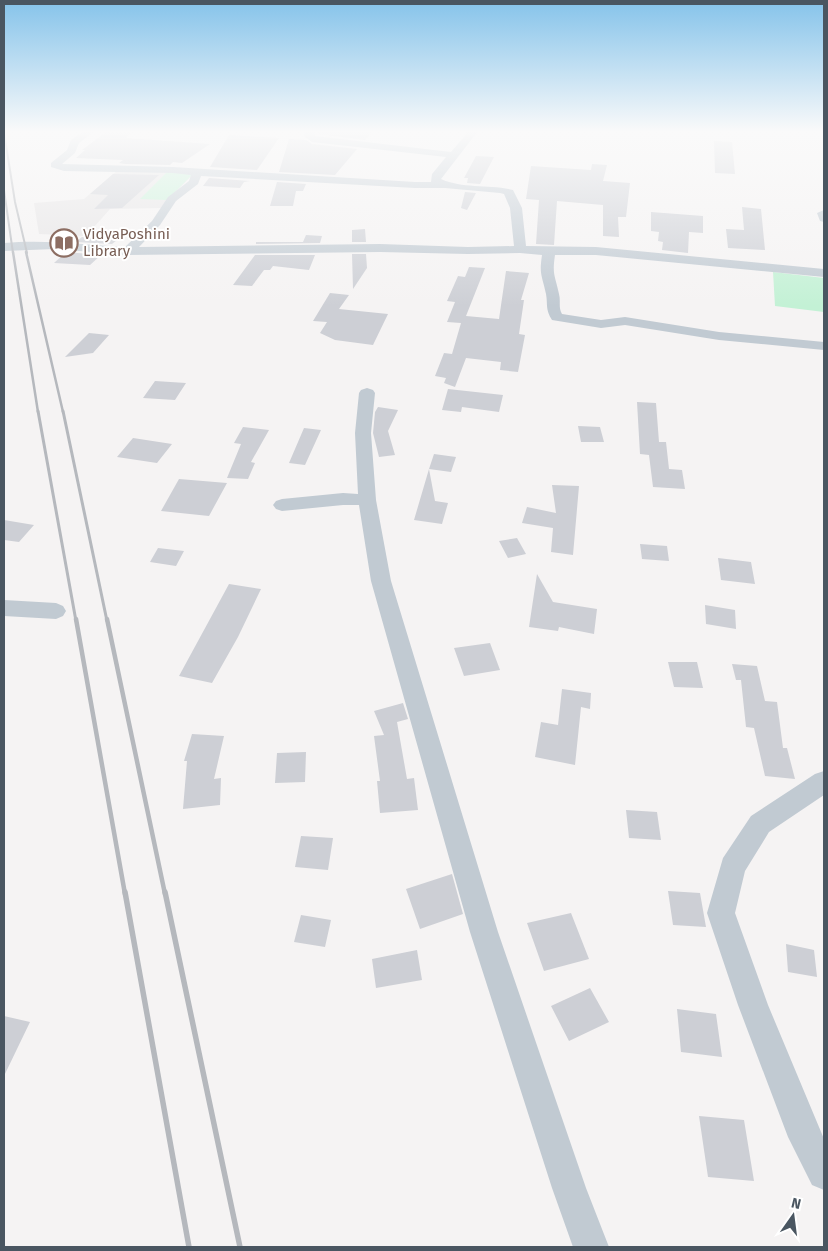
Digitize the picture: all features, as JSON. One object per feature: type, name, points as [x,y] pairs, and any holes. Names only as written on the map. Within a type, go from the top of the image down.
[{"type":"street","points":[[128,251],[156,223],[172,198],[184,189]]},
{"type":"street","points":[[497,189],[509,192],[516,208],[520,248]]},
{"type":"street","points":[[824,213],[824,219]]},
{"type":"street","points":[[4,247],[48,246],[128,251],[197,252],[409,248],[499,250],[520,248],[534,251],[596,251],[824,273]]},
{"type":"street","points":[[549,250],[546,273],[553,295],[553,310],[557,317],[601,324],[634,322],[720,336],[824,346]]},
{"type":"street","points":[[367,393],[363,433],[368,500],[381,581],[484,932],[566,1179],[591,1247]]},
{"type":"street","points":[[282,505],[368,500]]},
{"type":"street","points":[[4,608],[56,611]]},
{"type":"street","points":[[824,782],[760,824],[733,867],[722,913],[754,1005],[805,1137],[824,1173]]},
{"type":"shaded area","points":[[95,189],[179,189],[161,208],[110,209],[86,236],[39,234],[34,203],[84,199]]},
{"type":"green space","points":[[150,189],[178,189],[167,200],[140,199]]},
{"type":"green space","points":[[773,272],[824,278],[824,312],[775,306]]},
{"type":"building","points":[[95,189],[143,189],[122,208],[94,209],[108,195],[90,194]]},
{"type":"building","points":[[275,189],[304,189],[296,191],[293,206],[270,206]]},
{"type":"building","points":[[527,189],[629,189],[626,217],[618,217],[619,237],[603,236],[603,205],[557,201],[554,245],[536,244],[539,200],[526,199]]},
{"type":"building","points":[[465,192],[476,193],[467,210],[461,208]]},
{"type":"building","points":[[742,207],[761,209],[765,250],[728,248],[726,229],[744,230]]},
{"type":"building","points":[[651,212],[703,216],[703,233],[689,232],[688,253],[662,250],[663,242],[658,241],[659,232],[651,231]]},
{"type":"building","points":[[365,229],[366,242],[352,242],[352,230]]},
{"type":"building","points":[[306,235],[322,236],[320,243],[256,244],[256,242],[303,242]]},
{"type":"building","points":[[82,237],[117,240],[112,244],[76,242]]},
{"type":"building","points":[[66,252],[101,255],[90,265],[54,263]]},
{"type":"building","points":[[352,254],[366,254],[367,268],[353,289]]},
{"type":"building","points":[[255,255],[315,255],[309,270],[273,266],[270,270],[264,270],[252,286],[233,285]]},
{"type":"building","points":[[469,267],[485,268],[466,316],[499,319],[506,271],[529,273],[521,300],[524,300],[519,334],[525,335],[518,372],[500,370],[501,362],[466,358],[455,387],[444,383],[446,378],[435,376],[444,353],[452,354],[461,323],[447,322],[455,302],[447,301],[458,276],[465,277]]},
{"type":"building","points":[[330,293],[349,295],[339,309],[388,314],[373,345],[335,340],[320,333],[327,322],[313,321]]},
{"type":"building","points":[[89,333],[109,335],[93,353],[65,357]]},
{"type":"building","points":[[155,381],[186,383],[175,400],[143,398]]},
{"type":"building","points":[[448,389],[503,395],[499,412],[462,407],[461,412],[442,410]]},
{"type":"building","points":[[637,402],[656,403],[659,442],[666,442],[669,469],[682,470],[685,489],[653,487],[649,455],[640,454]]},
{"type":"building","points":[[378,407],[398,410],[388,431],[395,455],[379,457],[373,433],[375,412]]},
{"type":"building","points":[[578,426],[600,427],[604,442],[581,442]]},
{"type":"building","points":[[243,427],[269,430],[251,462],[255,463],[248,479],[227,478],[241,444],[234,443]]},
{"type":"building","points":[[304,428],[321,430],[305,465],[289,463]]},
{"type":"building","points":[[133,438],[172,444],[157,463],[117,457]]},
{"type":"building","points":[[434,454],[456,457],[451,472],[429,469]]},
{"type":"building","points":[[429,469],[435,501],[448,503],[442,524],[414,520]]},
{"type":"building","points":[[179,479],[227,483],[209,516],[161,511]]},
{"type":"building","points":[[552,485],[579,486],[573,555],[551,552],[553,528],[522,523],[527,507],[556,513]]},
{"type":"building","points":[[4,520],[34,525],[19,542],[4,540]]},
{"type":"building","points":[[517,538],[526,554],[508,558],[499,541]]},
{"type":"building","points":[[640,544],[667,546],[669,561],[642,559]]},
{"type":"building","points":[[158,548],[184,551],[176,566],[150,562]]},
{"type":"building","points":[[718,558],[751,562],[755,584],[721,580]]},
{"type":"building","points":[[537,574],[553,602],[597,609],[594,634],[559,627],[558,631],[529,627]]},
{"type":"building","points":[[229,584],[261,589],[238,637],[212,683],[179,676]]},
{"type":"building","points":[[705,605],[735,610],[736,629],[706,624]]},
{"type":"building","points":[[490,643],[500,670],[464,676],[454,648]]},
{"type":"building","points":[[668,662],[697,662],[703,688],[674,687]]},
{"type":"building","points":[[732,664],[757,666],[765,701],[777,702],[783,748],[787,748],[795,779],[765,776],[754,728],[746,727],[741,680],[736,680]]},
{"type":"building","points":[[562,689],[591,693],[590,709],[581,707],[575,765],[535,757],[541,722],[558,725]]},
{"type":"building","points":[[403,703],[408,719],[397,722],[407,779],[414,778],[418,810],[380,813],[377,781],[380,781],[374,736],[384,735],[374,711]]},
{"type":"building","points":[[192,734],[224,736],[214,779],[221,778],[220,805],[183,809],[187,761],[184,761]]},
{"type":"building","points":[[306,752],[305,782],[275,783],[277,753]]},
{"type":"building","points":[[626,810],[657,812],[661,840],[629,838]]},
{"type":"building","points":[[301,836],[333,838],[328,870],[295,867]]},
{"type":"building","points":[[452,874],[463,914],[420,929],[406,889]]},
{"type":"building","points":[[668,891],[700,893],[706,927],[673,925]]},
{"type":"building","points":[[571,913],[589,959],[544,971],[527,923]]},
{"type":"building","points":[[301,915],[331,920],[325,947],[294,942]]},
{"type":"building","points":[[786,944],[814,950],[817,977],[788,972]]},
{"type":"building","points":[[417,950],[422,980],[376,988],[372,959]]},
{"type":"building","points":[[590,988],[609,1022],[569,1041],[551,1006]]},
{"type":"building","points":[[677,1009],[716,1014],[722,1057],[681,1052]]},
{"type":"building","points":[[4,1016],[30,1022],[4,1076]]},
{"type":"building","points":[[699,1116],[744,1120],[754,1181],[708,1177]]},
{"type":"railway","points":[[13,189],[27,253]]},
{"type":"railway","points":[[4,190],[13,253]]},
{"type":"railway","points":[[13,252],[38,412]]},
{"type":"railway","points":[[26,252],[63,412]]},
{"type":"railway","points":[[38,411],[76,621]]},
{"type":"railway","points":[[63,411],[107,621]]},
{"type":"railway","points":[[76,619],[125,894]]},
{"type":"railway","points":[[107,619],[165,894]]},
{"type":"railway","points":[[125,892],[189,1247]]},
{"type":"railway","points":[[165,892],[240,1247]]},
{"type":"place","name":"VidyaPoshini Library","points":[[64,243]]}]
